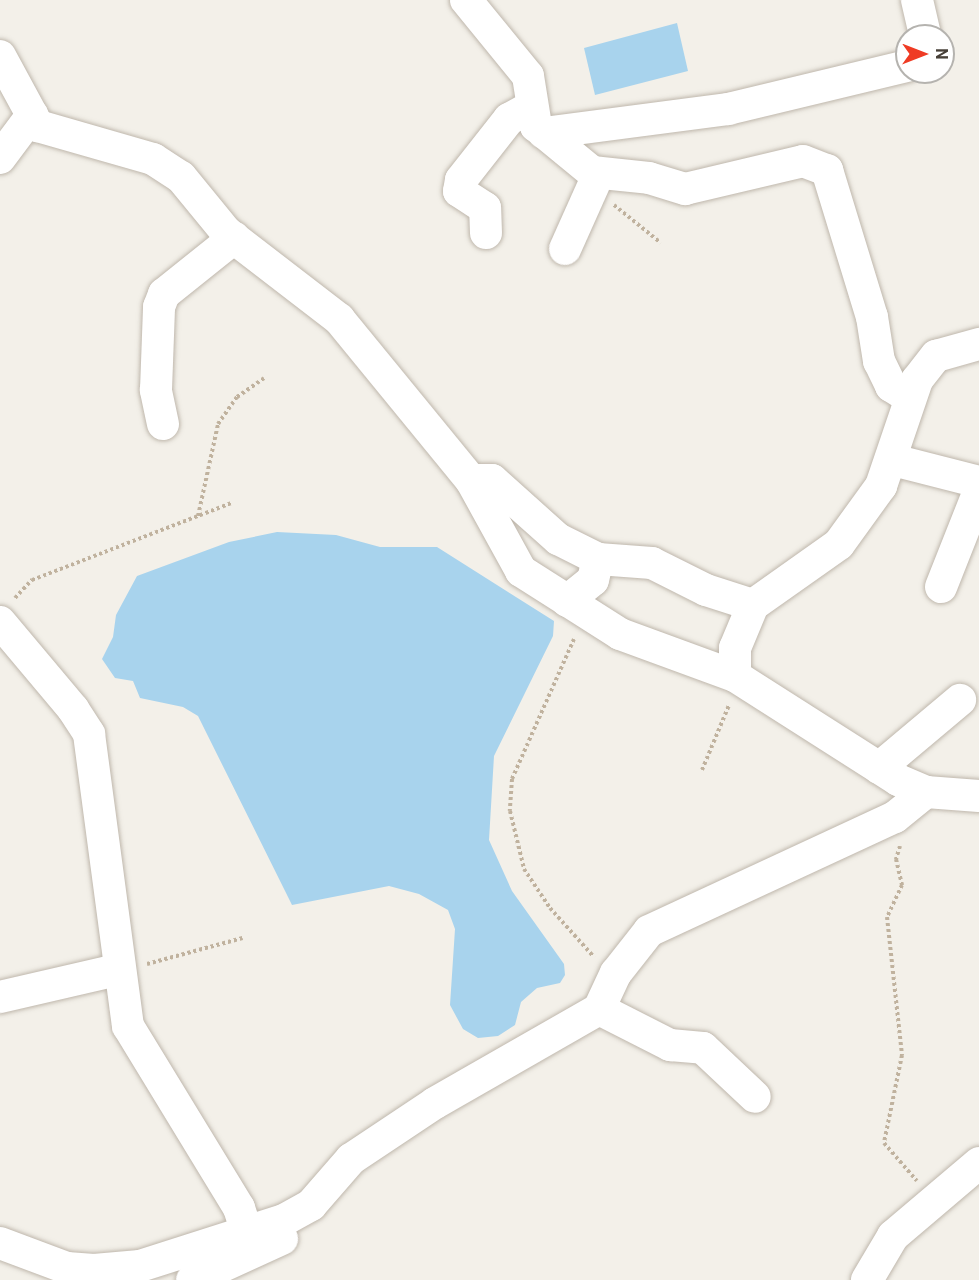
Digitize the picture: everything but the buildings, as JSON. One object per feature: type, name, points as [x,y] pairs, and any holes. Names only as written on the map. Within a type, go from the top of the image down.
[{"type":"street","points":[[466,0],[528,76],[538,120],[596,181],[650,178],[685,189],[803,161],[826,170],[836,190],[872,317],[879,361],[891,386],[910,398]]},
{"type":"street","points":[[917,0],[922,24]]},
{"type":"street","points":[[0,56],[38,126],[153,159],[181,177],[234,238],[339,320],[471,480],[521,572],[620,634],[738,678],[879,768],[926,792],[979,796]]},
{"type":"street","points":[[486,233],[485,208],[459,191],[460,180],[509,119],[538,120],[728,109],[895,69]]},
{"type":"street","points":[[0,159],[32,115]]},
{"type":"street","points":[[565,249],[596,181]]},
{"type":"street","points":[[163,424],[156,390],[159,307],[164,294],[234,238]]},
{"type":"street","points":[[738,678],[735,648],[753,605],[839,544],[881,486],[892,460],[910,398],[936,356],[979,344]]},
{"type":"street","points":[[892,460],[979,482]]},
{"type":"street","points":[[471,480],[492,480],[558,539],[598,559],[652,563],[706,590],[753,605]]},
{"type":"street","points":[[941,587],[979,491]]},
{"type":"street","points":[[577,608],[593,580],[598,559]]},
{"type":"street","points":[[4,614],[73,708],[88,735],[117,970],[128,1026],[239,1208],[247,1233]]},
{"type":"street","points":[[879,768],[960,700]]},
{"type":"street","points":[[0,1243],[67,1268],[94,1270],[140,1266],[284,1220],[311,1205],[351,1159],[435,1102],[599,1009],[616,973],[649,931],[895,817],[926,792]]},
{"type":"street","points":[[0,997],[117,970]]},
{"type":"street","points":[[599,1009],[670,1044],[703,1048],[755,1097]]},
{"type":"street","points":[[867,1280],[892,1236],[979,1163]]},
{"type":"street","points":[[192,1280],[281,1241],[284,1220]]},
{"type":"path","points":[[596,181],[661,243]]},
{"type":"path","points":[[197,517],[218,424],[237,397],[264,378]]},
{"type":"path","points":[[4,614],[32,580],[232,504]]},
{"type":"path","points":[[577,608],[549,687],[512,779],[510,811],[524,869],[583,950],[616,973]]},
{"type":"path","points":[[702,770],[738,678]]},
{"type":"path","points":[[901,842],[896,859],[902,885],[887,917],[902,1055],[884,1143],[935,1199]]},
{"type":"path","points":[[117,970],[186,956],[243,938]]},
{"type":"water","points":[[677,23],[688,71],[595,95],[584,48]]},
{"type":"water","points":[[277,532],[336,535],[380,547],[437,547],[554,621],[553,636],[494,756],[489,840],[512,891],[564,964],[565,975],[560,983],[537,988],[521,1002],[515,1025],[498,1036],[478,1038],[463,1029],[450,1005],[455,929],[448,910],[419,894],[389,886],[292,905],[198,716],[183,707],[140,698],[133,681],[115,678],[102,659],[113,637],[116,615],[137,576],[229,542]]}]
